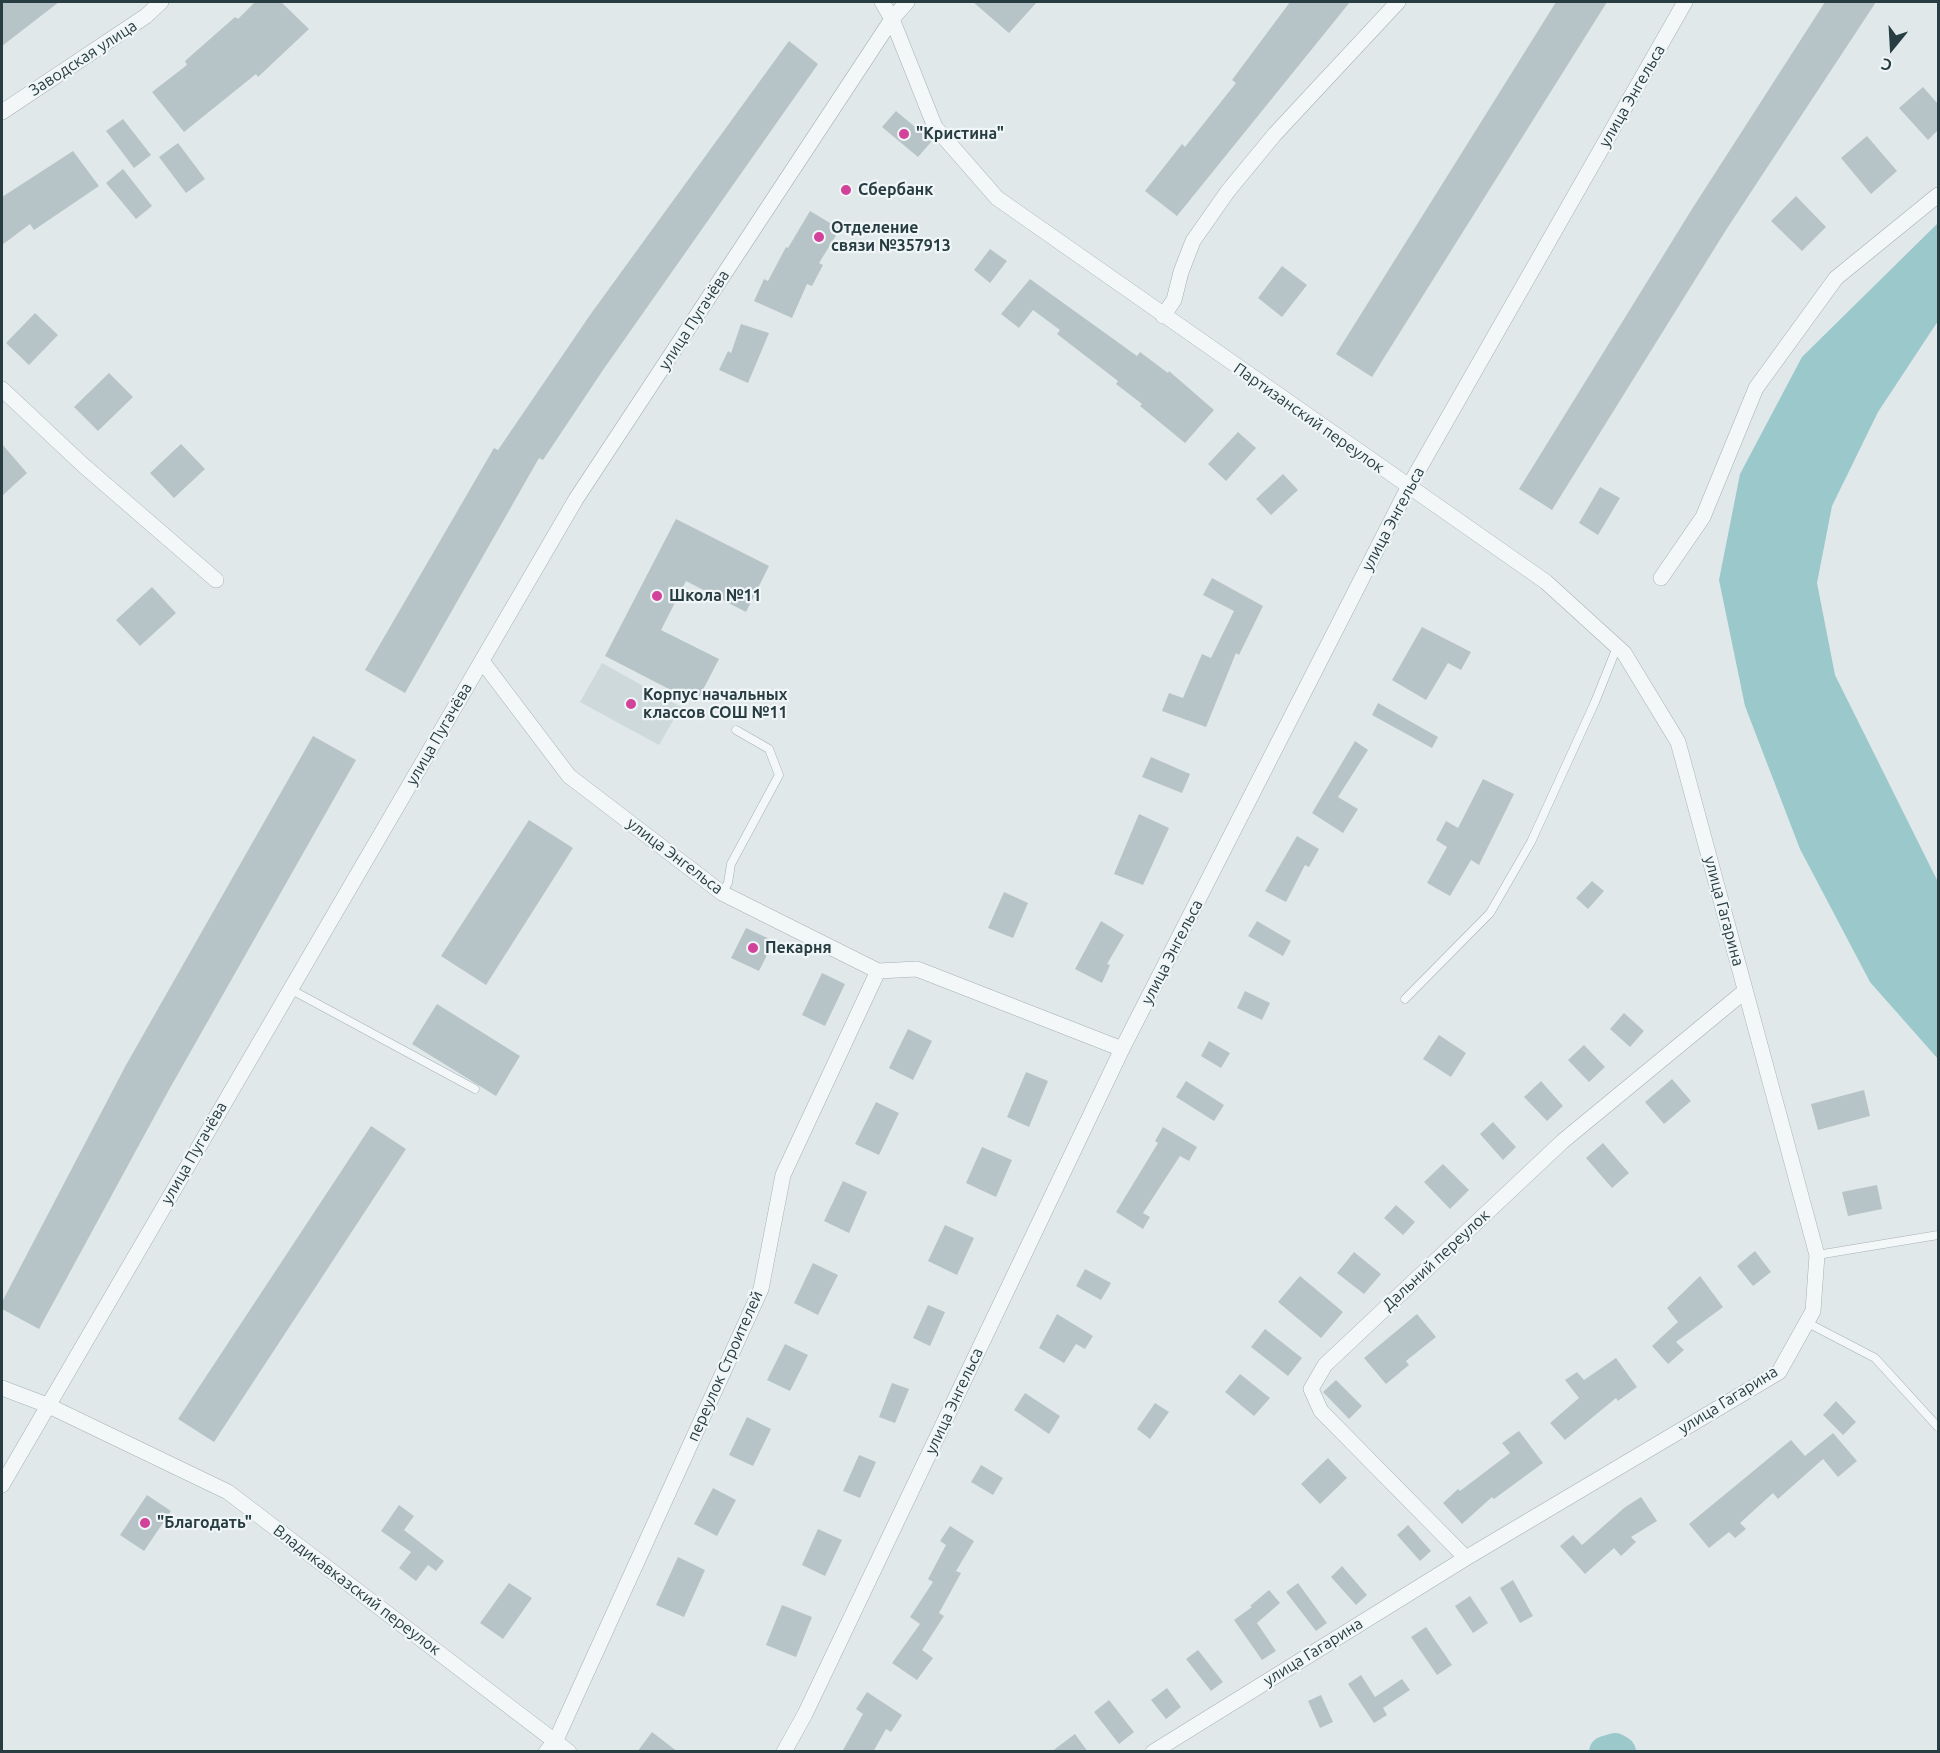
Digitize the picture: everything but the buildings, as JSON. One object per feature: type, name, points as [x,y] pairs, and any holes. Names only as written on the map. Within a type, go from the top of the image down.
[{"type":"street","name":"Заводская улица","points":[[2,112],[146,16],[161,2]]},
{"type":"street","name":"Партизанский переулок","points":[[882,2],[892,19],[935,127],[998,198],[1162,316],[1546,582],[1621,650]]},
{"type":"street","name":"улица Пугачёва","points":[[2,1485],[290,989],[423,770],[482,661],[576,499],[892,19],[907,2]]},
{"type":"street","points":[[1162,316],[1174,300],[1192,241],[1228,191],[1275,134],[1398,2]]},
{"type":"street","name":"улица Энгельса","points":[[784,1752],[810,1703],[1122,1049],[1408,488],[1686,2]]},
{"type":"street","points":[[1661,578],[1703,517],[1756,388],[1762,379],[1836,278],[1938,195]]},
{"type":"street","points":[[2,389],[83,465],[216,580]]},
{"type":"street","name":"улица Гагарина","points":[[1153,1752],[1466,1558],[1779,1372],[1812,1311],[1817,1255],[1678,742],[1621,650]]},
{"type":"street","name":"улица Энгельса","points":[[482,661],[569,776],[722,893],[878,971],[917,969],[1122,1049]]},
{"type":"street","name":"переулок Строителей","points":[[551,1746],[760,1289],[783,1175],[878,971]]},
{"type":"street","name":"Дальний переулок","points":[[1466,1558],[1321,1411],[1311,1389],[1325,1365],[1563,1141],[1745,991]]},
{"type":"street","name":"Владикавказский переулок","points":[[2,1388],[47,1406],[228,1492],[551,1746],[569,1752]]},
{"type":"lane","points":[[1405,999],[1490,913],[1531,842],[1621,650]]},
{"type":"lane","points":[[722,893],[728,883],[731,864],[779,776],[768,749],[736,730]]},
{"type":"lane","points":[[290,989],[475,1089]]},
{"type":"lane","points":[[1817,1255],[1938,1235]]},
{"type":"lane","points":[[1806,1322],[1875,1358],[1938,1427]]},
{"type":"shaded area","name":"Корпус начальных классов СОШ №11","points":[[602,663],[681,707],[659,745],[580,702]]},
{"type":"water","points":[[1938,223],[1938,321],[1878,412],[1832,506],[1817,583],[1835,675],[1938,882],[1938,1059],[1870,982],[1800,849],[1745,706],[1719,580],[1740,474],[1802,357]]},
{"type":"waterway","points":[[1605,1752],[1615,1749],[1620,1752]]},
{"type":"place","name":"\"Кристина\"","points":[[904,134]]},
{"type":"place","name":"Сбербанк","points":[[846,190]]},
{"type":"place","name":"Отделение связи №357913","points":[[819,237]]},
{"type":"place","name":"Школа №11","points":[[657,596]]},
{"type":"place","name":"Корпус начальных классов СОШ №11","points":[[631,704]]},
{"type":"place","name":"Пекарня","points":[[753,948]]},
{"type":"place","name":"\"Благодать\"","points":[[145,1523]]}]
